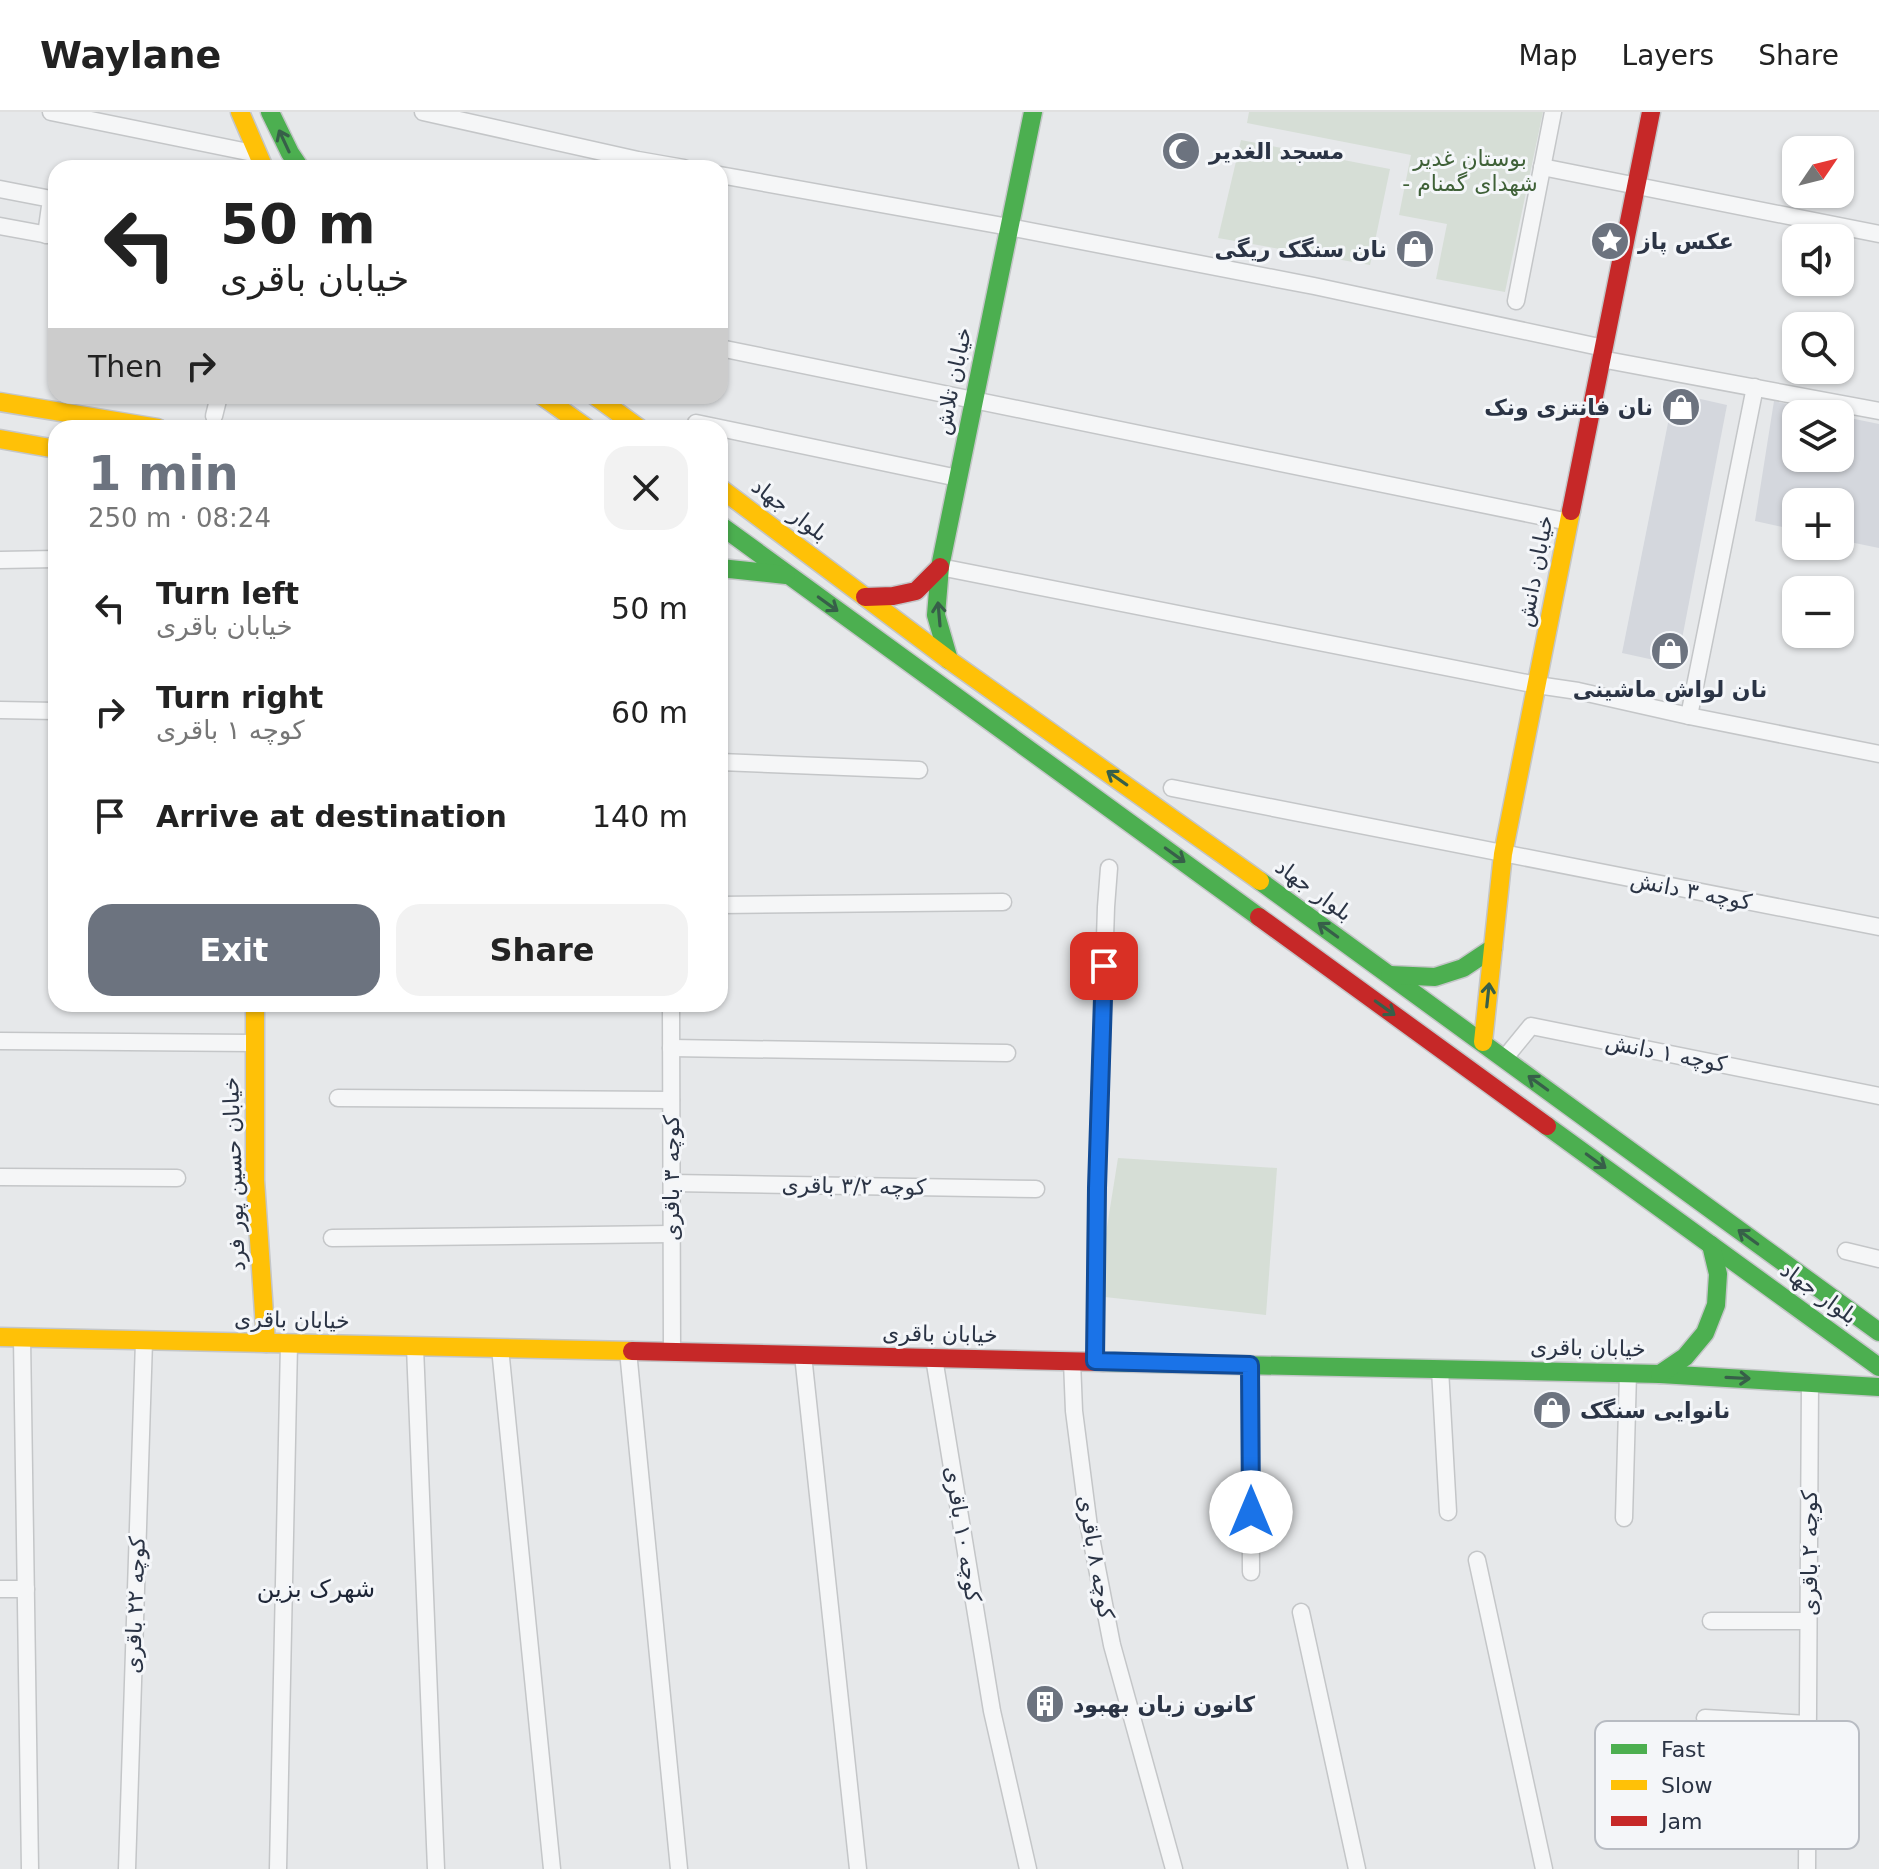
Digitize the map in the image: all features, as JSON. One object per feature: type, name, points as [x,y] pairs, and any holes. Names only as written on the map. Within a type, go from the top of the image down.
[{"type":"street","points":[[51,112],[257,160]]},
{"type":"street","points":[[240,112],[261,160]]},
{"type":"street","points":[[270,112],[295,160]]},
{"type":"street","points":[[423,112],[638,160]]},
{"type":"street","name":"خیابان تلاش","points":[[949,660],[936,615],[940,567],[1033,112]]},
{"type":"street","points":[[1516,301],[1553,112]]},
{"type":"street","name":"خیابان دانش","points":[[1483,1042],[1503,854],[1651,112]]},
{"type":"street","points":[[1542,167],[1879,234]]},
{"type":"street","points":[[728,176],[1314,286],[1755,387],[1879,411]]},
{"type":"street","points":[[0,189],[48,198]]},
{"type":"street","points":[[0,226],[48,235]]},
{"type":"street","points":[[728,350],[1569,522]]},
{"type":"street","points":[[1689,716],[1755,387]]},
{"type":"street","points":[[48,448],[6,440],[7,403],[110,420]]},
{"type":"street","points":[[214,416],[217,404]]},
{"type":"street","points":[[553,404],[576,420]]},
{"type":"street","points":[[606,404],[628,420]]},
{"type":"street","points":[[728,430],[958,478]]},
{"type":"street","name":"بلوار جهاد","points":[[728,494],[949,660],[1185,826],[1879,1332]]},
{"type":"street","name":"بلوار جهاد","points":[[728,531],[1879,1367]]},
{"type":"street","points":[[0,560],[48,559]]},
{"type":"street","points":[[865,597],[916,591],[940,567],[1578,691],[1879,754]]},
{"type":"street","points":[[728,569],[789,575]]},
{"type":"street","points":[[0,710],[48,711]]},
{"type":"street","points":[[728,762],[919,770]]},
{"type":"street","name":"کوچه ۳ دانش","points":[[1172,788],[1879,927]]},
{"type":"street","points":[[1095,1361],[1097,1188],[1109,868]]},
{"type":"street","points":[[728,905],[1003,902]]},
{"type":"street","points":[[1390,975],[1435,977],[1463,968],[1493,948]]},
{"type":"street","name":"خیابان حسین پور فرد","points":[[255,1012],[255,1180],[266,1343]]},
{"type":"street","name":"کوچه ۳ باقری","points":[[671,1012],[672,1352]]},
{"type":"street","name":"کوچه ۱ دانش","points":[[1504,1059],[1531,1026],[1879,1096]]},
{"type":"street","points":[[0,1041],[254,1043]]},
{"type":"street","points":[[671,1048],[1007,1053]]},
{"type":"street","points":[[338,1098],[671,1100]]},
{"type":"street","points":[[0,1177],[177,1178]]},
{"type":"street","name":"کوچه ۳/۲ باقری","points":[[672,1183],[1036,1189]]},
{"type":"street","points":[[332,1238],[672,1234]]},
{"type":"street","points":[[1660,1374],[1685,1357],[1705,1333],[1716,1305],[1718,1274],[1711,1245]]},
{"type":"street","points":[[1846,1251],[1879,1259]]},
{"type":"street","name":"خیابان باقری","points":[[0,1337],[1628,1373],[1879,1387]]},
{"type":"street","points":[[22,1338],[30,1869]]},
{"type":"street","name":"کوچه ۲۲ باقری","points":[[127,1869],[144,1341]]},
{"type":"street","points":[[278,1869],[289,1344]]},
{"type":"street","points":[[415,1347],[436,1869]]},
{"type":"street","points":[[500,1348],[552,1869]]},
{"type":"street","points":[[628,1351],[679,1869]]},
{"type":"street","points":[[803,1355],[858,1869]]},
{"type":"street","name":"کوچه ۱۰ باقری","points":[[934,1358],[992,1711],[1028,1869]]},
{"type":"street","name":"کوچه ۸ باقری","points":[[1072,1361],[1074,1411],[1089,1527],[1112,1645],[1174,1869]]},
{"type":"street","points":[[1250,1365],[1251,1572]]},
{"type":"street","points":[[1440,1369],[1448,1512]]},
{"type":"street","points":[[1624,1518],[1628,1373]]},
{"type":"street","name":"کوچه ۲ باقری","points":[[1808,1721],[1810,1382]]},
{"type":"street","points":[[1477,1560],[1544,1869]]},
{"type":"street","points":[[0,1589],[26,1589]]},
{"type":"street","points":[[1301,1612],[1357,1869]]},
{"type":"street","points":[[1711,1621],[1808,1621]]},
{"type":"street","points":[[1705,1718],[1756,1721]]},
{"type":"shaded area","points":[[1674,393],[1727,405],[1677,665],[1622,653]]},
{"type":"shaded area","points":[[1774,401],[1782,403],[1782,472],[1854,472],[1854,419],[1879,424],[1879,548],[1854,543],[1854,488],[1782,488],[1782,527],[1755,521]]},
{"type":"green space","name":"بوستان غدیر - شهدای گمنام","points":[[1249,112],[1543,112],[1505,292],[1436,279],[1447,224],[1399,215],[1411,155],[1247,123]]},
{"type":"green space","points":[[1241,140],[1390,169],[1370,265],[1218,238]]},
{"type":"green space","points":[[1118,1158],[1277,1168],[1266,1315],[1096,1296]]},
{"type":"traffic: fast","points":[[270,112],[295,160]]},
{"type":"traffic: fast","points":[[949,660],[936,615],[940,567],[1033,112]]},
{"type":"traffic: fast","points":[[728,531],[1259,917]]},
{"type":"traffic: fast","points":[[728,569],[786,575]]},
{"type":"traffic: fast","points":[[1260,881],[1879,1332]]},
{"type":"traffic: fast","points":[[1390,975],[1435,977],[1463,968],[1493,948]]},
{"type":"traffic: fast","points":[[1547,1126],[1879,1367]]},
{"type":"traffic: fast","points":[[1660,1374],[1685,1357],[1705,1333],[1716,1305],[1718,1274],[1711,1245]]},
{"type":"traffic: fast","points":[[1103,1362],[1660,1374],[1879,1387]]},
{"type":"traffic: slow","points":[[240,112],[261,160]]},
{"type":"traffic: slow","points":[[0,402],[109,420]]},
{"type":"traffic: slow","points":[[553,404],[576,420]]},
{"type":"traffic: slow","points":[[606,404],[628,420]]},
{"type":"traffic: slow","points":[[0,439],[48,448]]},
{"type":"traffic: slow","points":[[728,494],[949,660],[1260,881]]},
{"type":"traffic: slow","points":[[1483,1042],[1503,854],[1571,511]]},
{"type":"traffic: slow","points":[[255,1012],[255,1180],[266,1343]]},
{"type":"traffic: slow","points":[[0,1337],[632,1351]]},
{"type":"traffic: jam","points":[[1571,511],[1651,112]]},
{"type":"traffic: jam","points":[[865,597],[916,591],[940,567]]},
{"type":"traffic: jam","points":[[1259,917],[1547,1126]]},
{"type":"traffic: jam","points":[[632,1351],[1103,1362]]},
{"type":"place","name":"مسجد الغدیر","points":[[1181,151]]},
{"type":"place","name":"عکس پاز","points":[[1610,241]]},
{"type":"place","name":"نان سنگک ریگی","points":[[1415,249]]},
{"type":"place","name":"نان فانتزى ونک","points":[[1681,407]]},
{"type":"place","name":"نان لواش ماشينى","points":[[1670,651]]},
{"type":"place","name":"نانوایی سنگک","points":[[1552,1410]]},
{"type":"place","name":"کانون زبان بهبود","points":[[1045,1704]]},
{"type":"district","name":"شهرک بزین","points":[[316,1589]]},
{"type":"route","points":[[1104,966],[1095,1361],[1250,1365],[1251,1512]]}]
